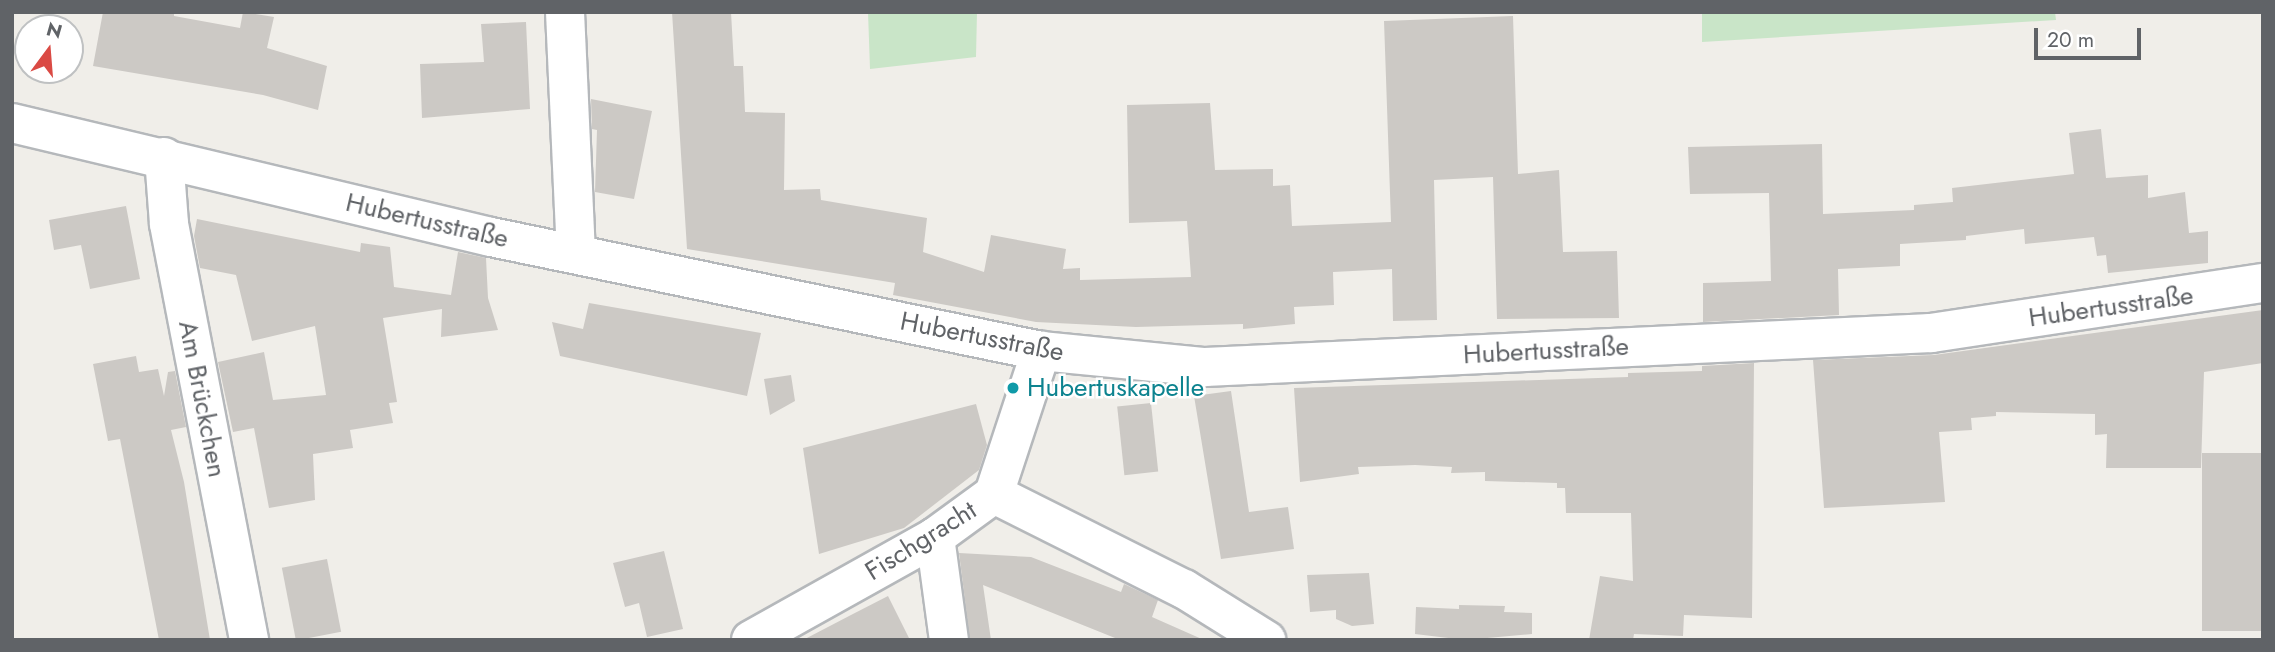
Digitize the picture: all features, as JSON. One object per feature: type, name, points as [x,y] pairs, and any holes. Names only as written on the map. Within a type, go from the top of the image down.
[{"type":"street","points":[[565,12],[576,254]]},
{"type":"street","name":"Hubertusstraße","points":[[12,123],[164,157],[274,188],[1041,351],[1205,367],[1931,333],[2263,283]]},
{"type":"street","name":"Am Brückchen","points":[[164,157],[172,237],[249,640]]},
{"type":"street","name":"Fischgracht","points":[[751,640],[935,537],[994,494],[1041,351]]},
{"type":"street","points":[[994,494],[1184,589],[1266,640]]},
{"type":"street","points":[[935,537],[949,640]]},
{"type":"green space","points":[[868,12],[977,12],[976,57],[870,69]]},
{"type":"green space","points":[[1702,12],[2055,12],[2056,20],[1702,42]]},
{"type":"building","points":[[103,12],[174,12],[174,16],[240,28],[243,12],[274,17],[267,48],[327,66],[318,110],[263,95],[93,66]]},
{"type":"building","points":[[672,12],[731,12],[734,66],[743,66],[745,112],[785,113],[784,190],[820,189],[821,200],[927,218],[923,252],[984,272],[991,235],[1066,249],[1063,269],[1080,268],[1080,280],[1191,277],[1187,221],[1129,223],[1127,105],[1210,103],[1215,170],[1273,169],[1273,186],[1290,185],[1292,226],[1391,222],[1384,21],[1513,16],[1518,174],[1559,170],[1563,252],[1617,251],[1619,318],[1497,319],[1493,177],[1434,180],[1437,320],[1393,321],[1392,269],[1333,272],[1334,305],[1294,307],[1295,324],[1243,329],[1243,324],[1136,327],[1036,322],[893,295],[895,283],[687,249]]},
{"type":"building","points":[[526,22],[530,109],[422,118],[420,64],[484,62],[481,24]]},
{"type":"building","points":[[591,99],[652,111],[634,199],[595,192],[597,130],[592,129]]},
{"type":"building","points":[[2101,129],[2106,178],[2148,175],[2148,198],[2185,192],[2189,233],[2208,231],[2208,263],[2108,273],[2106,255],[2097,256],[2094,237],[2025,244],[2024,229],[1966,236],[1966,240],[1900,244],[1900,266],[1838,269],[1839,315],[1703,322],[1703,283],[1771,281],[1769,193],[1690,194],[1688,147],[1822,144],[1823,214],[1914,210],[1914,205],[1953,202],[1952,188],[2074,174],[2069,133]]},
{"type":"building","points":[[126,206],[140,279],[90,289],[81,245],[54,250],[49,220]]},
{"type":"building","points":[[197,219],[360,252],[361,243],[390,247],[394,287],[451,295],[458,252],[486,258],[488,298],[498,330],[441,337],[442,309],[383,318],[397,402],[389,403],[393,423],[350,430],[353,448],[313,454],[315,500],[269,508],[254,428],[233,432],[218,362],[264,352],[273,400],[326,395],[315,326],[252,341],[236,275],[200,268],[194,236]]},
{"type":"building","points":[[589,303],[761,333],[747,396],[560,356],[552,322],[583,329]]},
{"type":"building","points":[[2263,310],[2263,363],[2204,372],[2201,468],[2106,468],[2107,434],[2095,435],[2095,414],[1996,412],[1996,416],[1971,418],[1972,430],[1939,432],[1945,502],[1824,508],[1813,360],[1934,355]]},
{"type":"building","points":[[136,356],[139,372],[158,369],[164,396],[168,372],[175,371],[186,427],[171,430],[184,482],[210,640],[159,640],[120,439],[108,441],[93,364]]},
{"type":"building","points":[[1754,363],[1752,618],[1684,615],[1683,636],[1634,634],[1633,640],[1589,640],[1600,576],[1633,581],[1631,513],[1566,513],[1565,488],[1557,488],[1557,483],[1485,481],[1485,472],[1451,473],[1452,467],[1415,465],[1358,467],[1359,474],[1300,482],[1294,388],[1628,377],[1628,373],[1702,371],[1702,366]]},
{"type":"building","points":[[791,375],[795,401],[770,415],[764,379]]},
{"type":"building","points":[[1231,391],[1249,512],[1288,507],[1294,549],[1221,559],[1194,396]]},
{"type":"building","points":[[1151,403],[1158,472],[1124,475],[1117,407]]},
{"type":"building","points":[[976,404],[987,445],[979,470],[904,528],[819,554],[803,448]]},
{"type":"building","points":[[2202,453],[2263,453],[2263,631],[2202,631]]},
{"type":"building","points":[[664,551],[683,629],[647,637],[639,603],[625,607],[613,563]]},
{"type":"building","points":[[959,553],[1031,557],[1121,592],[1124,584],[1158,600],[1152,617],[1204,640],[1120,640],[983,585],[991,640],[970,640]]},
{"type":"building","points":[[327,559],[341,632],[296,640],[282,568]]},
{"type":"building","points":[[1369,573],[1374,624],[1352,626],[1336,619],[1336,610],[1310,612],[1307,575]]},
{"type":"building","points":[[888,596],[910,640],[803,640],[851,615]]},
{"type":"building","points":[[1459,605],[1505,606],[1504,612],[1532,613],[1532,634],[1465,640],[1415,634],[1416,607],[1459,609]]},
{"type":"place","name":"Hubertuskapelle","points":[[1013,388]]}]
